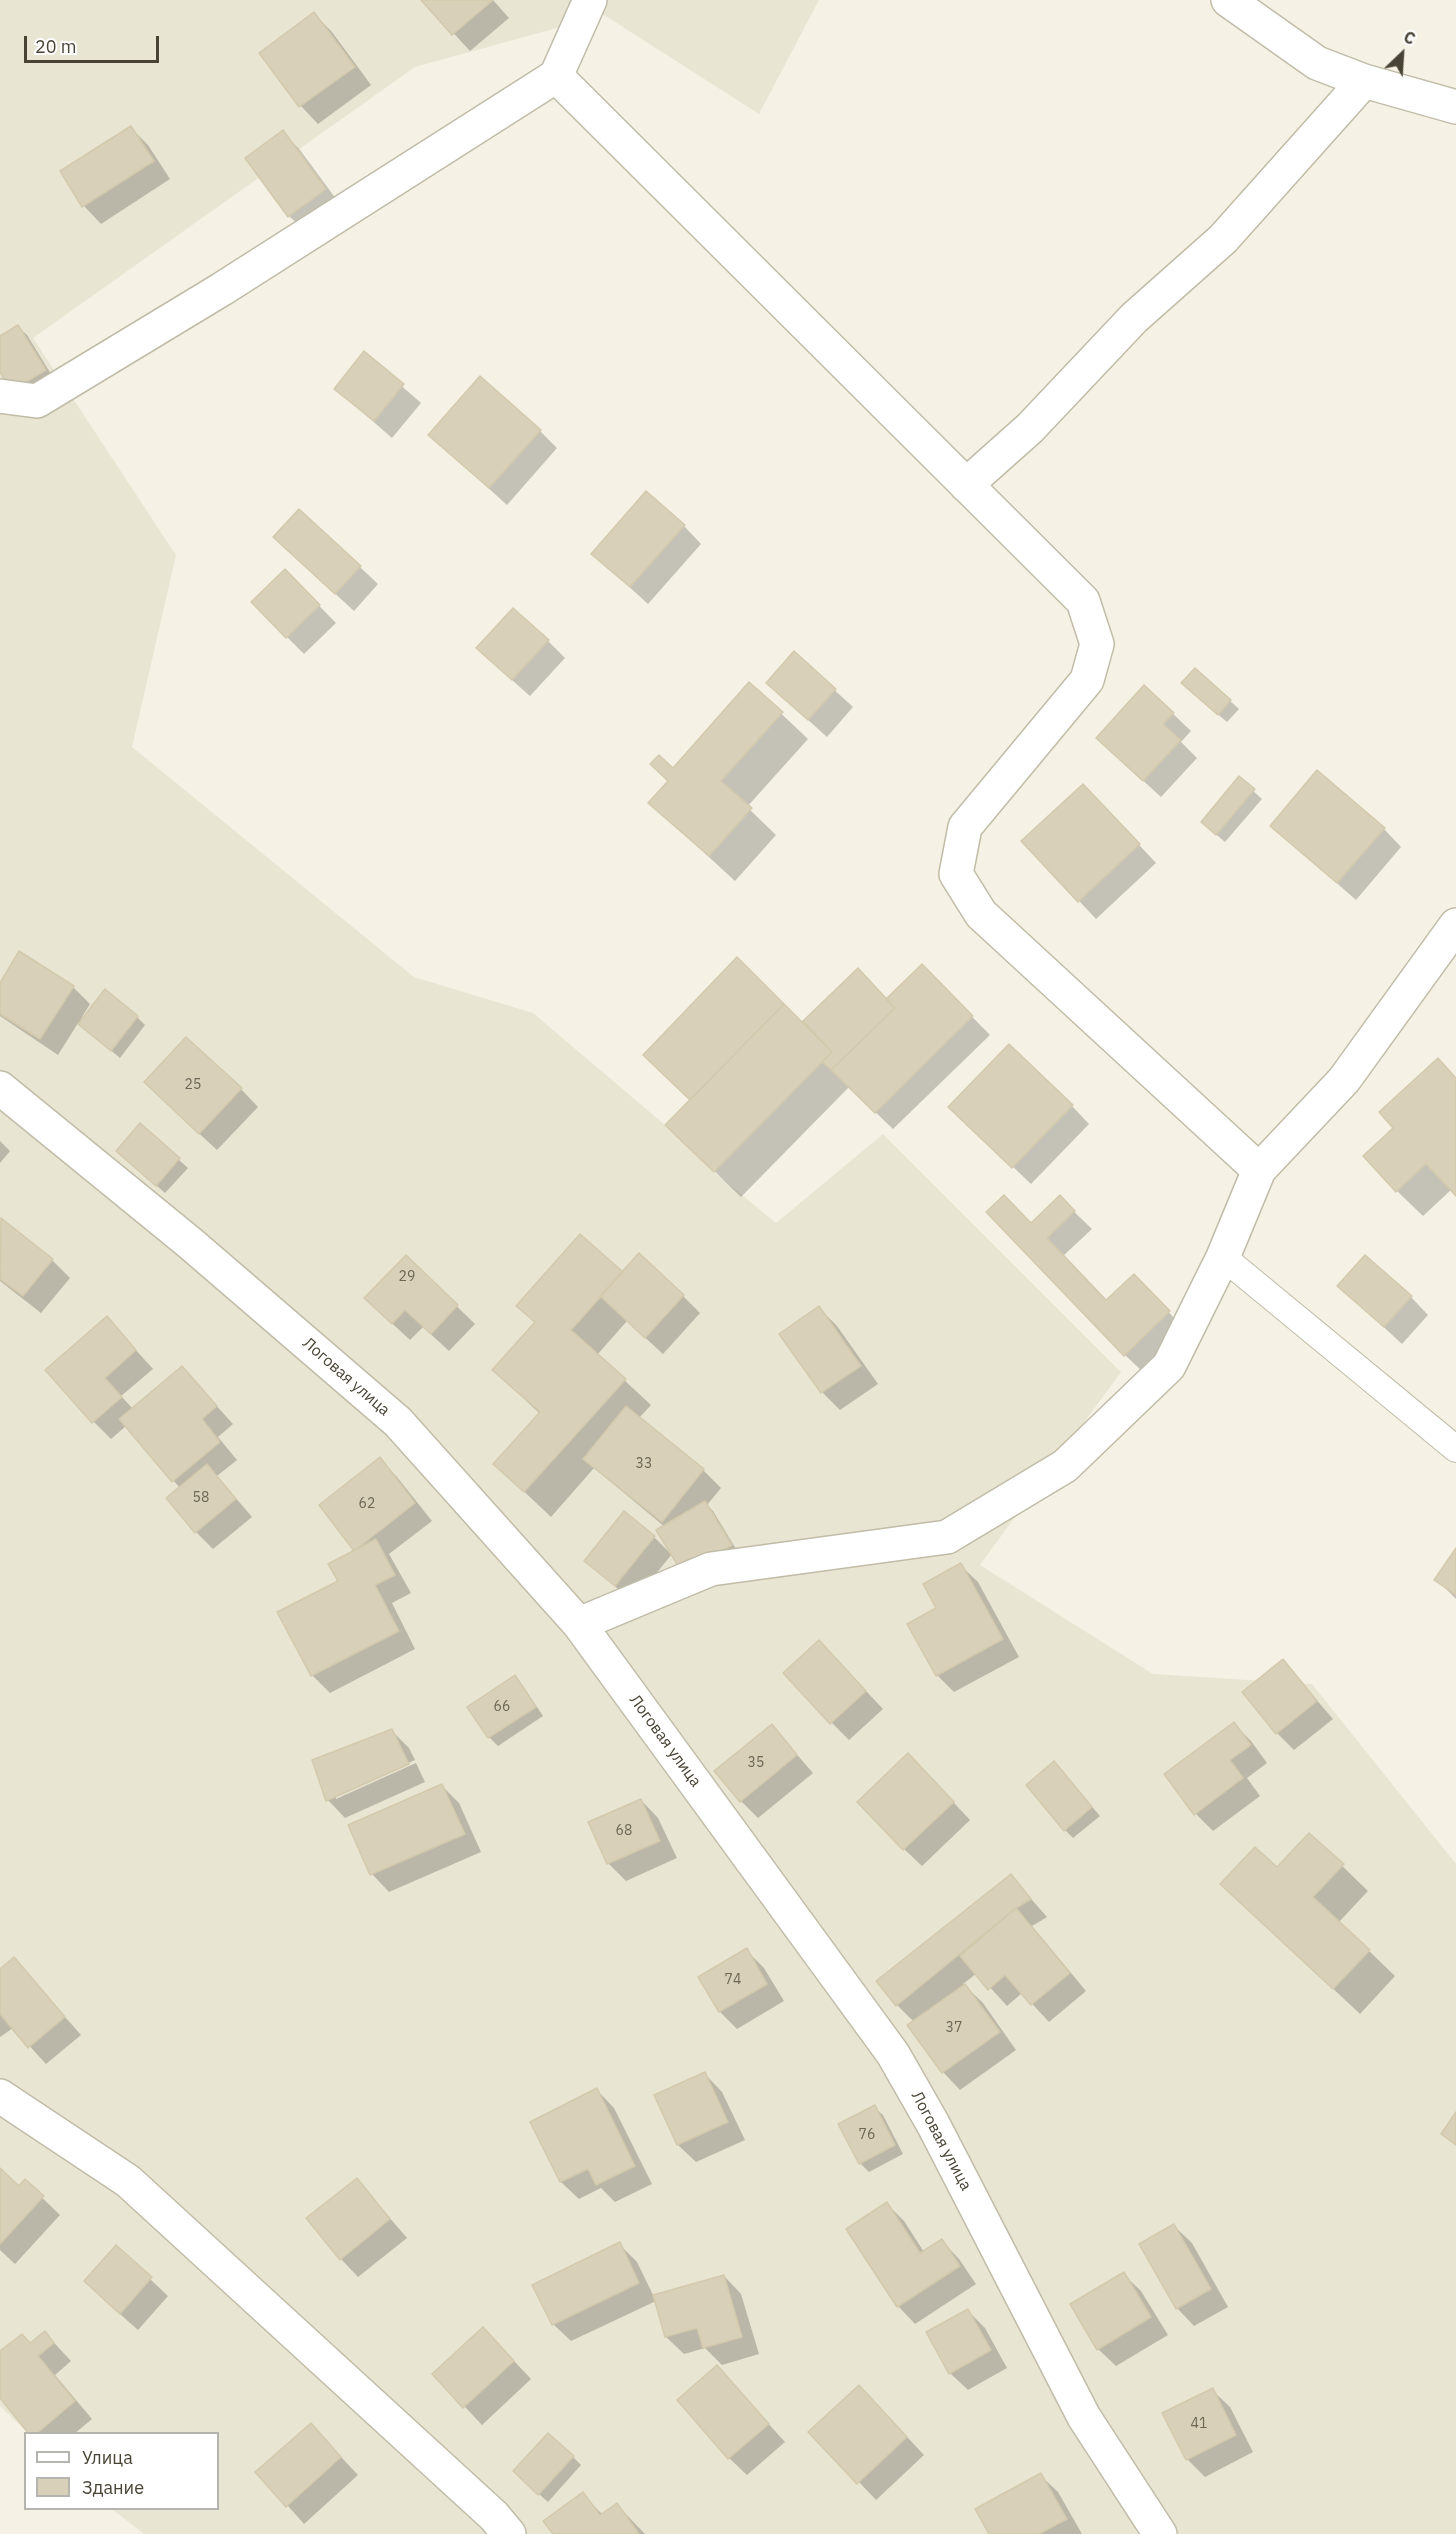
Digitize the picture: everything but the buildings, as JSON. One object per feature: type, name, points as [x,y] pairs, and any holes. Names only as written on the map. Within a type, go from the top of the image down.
[{"type":"street","points":[[0,396],[37,401],[222,289],[556,76],[590,0]]},
{"type":"street","points":[[1228,0],[1317,63],[1364,81],[1456,107]]},
{"type":"street","points":[[556,76],[1083,601],[1097,644],[1087,680],[965,827],[956,874],[981,914],[1258,1170]]},
{"type":"street","points":[[966,485],[1030,428],[1134,318],[1223,239],[1364,81]]},
{"type":"street","points":[[579,1624],[711,1569],[946,1537],[1065,1466],[1169,1366],[1223,1257],[1258,1170],[1344,1080],[1456,926]]},
{"type":"street","name":"Логовая улица","points":[[0,1088],[190,1244],[398,1422],[579,1624],[893,2054],[933,2124],[1084,2416],[1160,2534]]},
{"type":"street","points":[[0,2096],[128,2181],[494,2516],[509,2534]]},
{"type":"lane","points":[[1223,1257],[1456,1449]]},
{"type":"shaded area","points":[[0,0],[819,0],[759,114],[604,15],[415,67],[33,338],[176,555],[132,747],[414,977],[533,1013],[665,1125],[714,1172],[776,1223],[883,1134],[1121,1372],[980,1565],[1153,1674],[1312,1684],[1456,1864],[1456,2534],[144,2534],[113,2510],[219,2510],[219,2432],[27,2432],[0,2406]]}]
